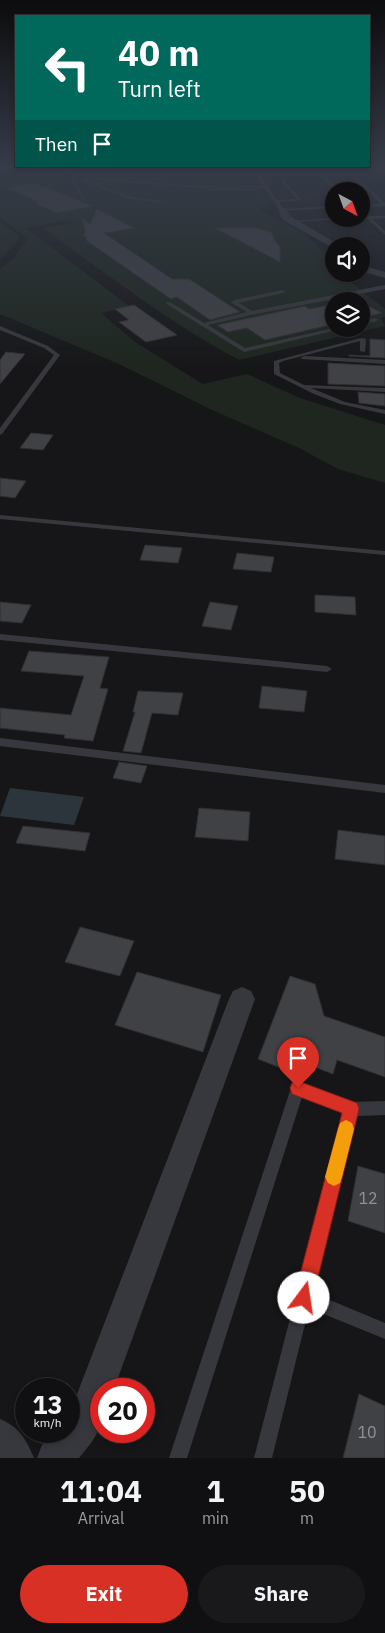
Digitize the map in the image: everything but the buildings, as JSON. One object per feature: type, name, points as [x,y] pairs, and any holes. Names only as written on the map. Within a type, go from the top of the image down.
[{"type":"street","points":[[313,233],[325,240]]},
{"type":"street","points":[[370,271],[385,275]]},
{"type":"street","points":[[56,1458],[83,1426],[242,999]]},
{"type":"street","points":[[0,1437],[10,1447],[16,1458]]},
{"type":"lane","points":[[203,325],[252,313],[385,287]]},
{"type":"lane","points":[[252,313],[234,302],[283,292]]},
{"type":"lane","points":[[255,298],[261,301]]},
{"type":"lane","points":[[168,303],[244,350],[325,332]]},
{"type":"lane","points":[[267,305],[274,309]]},
{"type":"lane","points":[[370,321],[375,320]]},
{"type":"lane","points":[[0,328],[46,347],[57,355],[0,433]]},
{"type":"lane","points":[[363,351],[363,339],[293,357],[276,362],[277,374],[356,408],[385,412]]},
{"type":"lane","points":[[293,357],[385,362]]},
{"type":"lane","points":[[302,386],[385,390]]},
{"type":"lane","points":[[0,517],[385,553]]},
{"type":"lane","points":[[0,637],[328,669]]},
{"type":"lane","points":[[0,742],[385,789]]},
{"type":"lane","points":[[178,1458],[298,1088],[351,1109],[385,1108]]},
{"type":"lane","points":[[262,1458],[351,1109]]},
{"type":"lane","points":[[304,1298],[385,1331]]},
{"type":"shaded area","points":[[0,233],[15,233],[21,237],[0,260]]},
{"type":"shaded area","points":[[20,233],[33,233],[129,306],[101,313],[135,342],[203,384],[247,374],[300,398],[385,425],[385,483],[338,469],[299,448],[210,409],[119,364],[0,314],[0,269],[15,257],[27,239]]},
{"type":"shaded area","points":[[50,233],[303,233],[325,253],[325,282],[351,282],[363,292],[325,292],[325,337],[338,337],[239,360],[163,314]]},
{"type":"shaded area","points":[[370,297],[385,309],[385,317],[381,318],[385,326],[370,329]]},
{"type":"shaded area","points":[[10,788],[84,797],[74,825],[0,816]]},
{"type":"slow traffic","points":[[334,1177],[346,1129]]},
{"type":"route","points":[[298,1088],[351,1109],[304,1298]]}]
